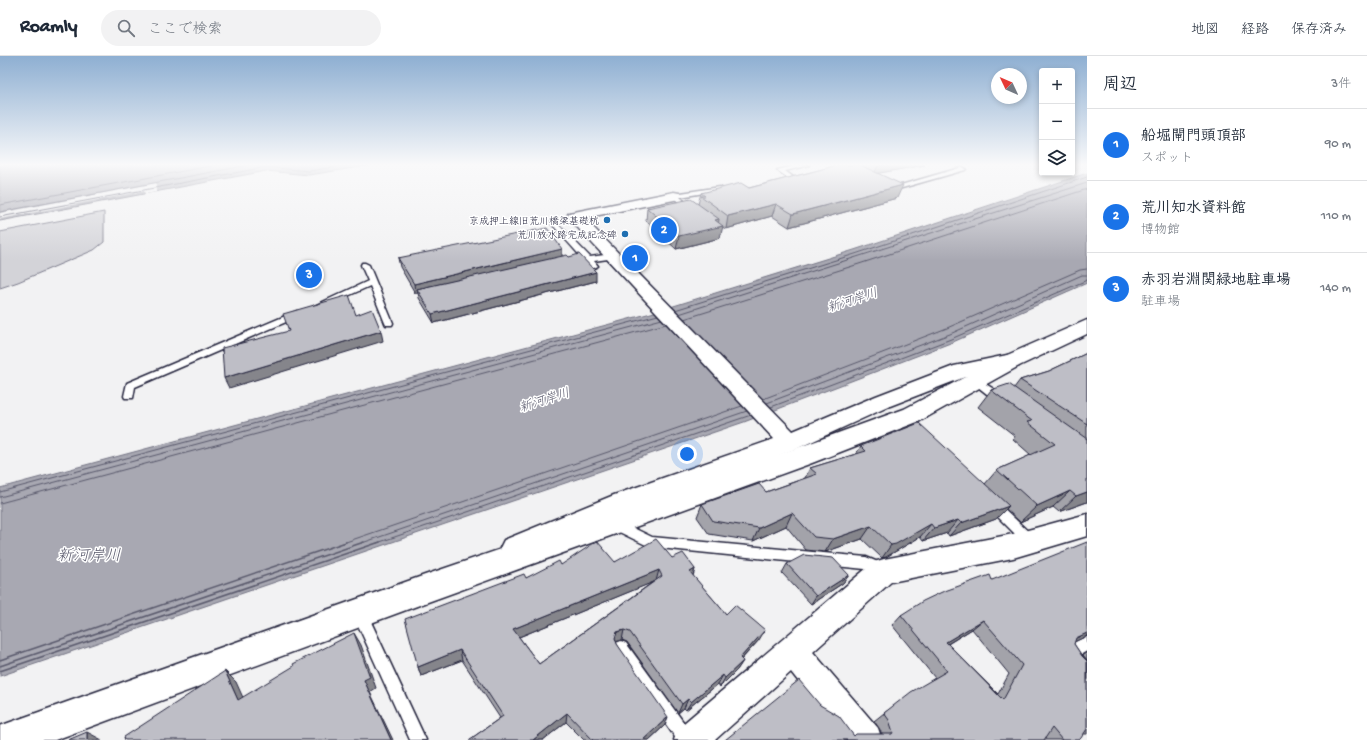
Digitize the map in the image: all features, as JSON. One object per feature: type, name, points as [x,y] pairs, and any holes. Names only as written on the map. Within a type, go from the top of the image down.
[{"type":"street","points":[[669,197],[574,216],[790,442]]},
{"type":"street","points":[[8,740],[360,614],[425,589],[803,456],[906,424],[912,414],[976,381],[1012,360],[1087,326]]},
{"type":"street","points":[[425,589],[540,536],[623,502],[790,442],[883,401],[961,371],[1012,360]]},
{"type":"street","points":[[690,740],[792,650],[884,572],[1013,546],[1087,525]]},
{"type":"street","points":[[792,650],[866,740]]},
{"type":"lane","points":[[675,197],[697,214]]},
{"type":"lane","points":[[553,222],[586,260],[612,256]]},
{"type":"lane","points":[[365,265],[389,323]]},
{"type":"lane","points":[[129,396],[130,384],[373,282]]},
{"type":"lane","points":[[976,381],[1009,405]]},
{"type":"lane","points":[[985,498],[1030,541]]},
{"type":"lane","points":[[613,523],[650,542],[866,563],[884,572]]},
{"type":"lane","points":[[360,614],[418,740]]},
{"type":"lane","points":[[1087,644],[1069,652],[1087,672]]},
{"type":"lane","points":[[621,648],[686,740]]},
{"type":"shaded area","points":[[104,212],[104,242],[94,250],[0,288],[0,232]]},
{"type":"water","points":[[0,197],[128,197],[0,221]]},
{"type":"water","name":"新河岸川","points":[[1015,197],[1087,197],[1087,283],[953,342],[744,422],[0,676],[0,488],[651,313],[854,250]]},
{"type":"pier","points":[[84,197],[114,197],[0,219],[0,213]]},
{"type":"building","points":[[702,197],[858,197],[793,214],[776,204],[728,216]]},
{"type":"building","points":[[691,199],[719,219],[715,220],[723,226],[679,236],[647,208]]},
{"type":"building","points":[[547,228],[562,249],[414,284],[398,258]]},
{"type":"building","points":[[579,254],[596,272],[432,314],[417,289],[567,255],[569,257]]},
{"type":"building","points":[[349,295],[356,315],[372,309],[381,331],[224,378],[222,348],[289,331],[283,314]]},
{"type":"building","points":[[1087,353],[1087,424],[1020,380],[1049,371]]},
{"type":"building","points":[[1009,384],[1087,439],[1087,492],[1076,496],[1070,491],[1037,506],[997,470],[1055,444],[1027,422],[1032,421],[991,390]]},
{"type":"building","points":[[919,423],[1009,506],[961,523],[958,520],[934,528],[931,524],[896,544],[891,545],[871,526],[833,539],[814,537],[792,513],[759,528],[713,521],[702,504],[759,484],[766,492],[817,474],[810,468],[866,451],[861,446]]},
{"type":"building","points":[[656,539],[672,558],[683,553],[695,569],[690,572],[726,614],[735,605],[765,630],[740,658],[743,661],[725,678],[723,675],[691,702],[688,699],[682,704],[630,632],[624,630],[617,632],[615,638],[617,644],[668,717],[643,740],[593,740],[567,713],[533,740],[469,740],[503,716],[460,650],[418,667],[405,619],[524,574],[526,578],[559,561],[561,565],[597,541],[615,562]],"holes":[[[659,570],[662,576],[539,664],[513,629]]]},
{"type":"building","points":[[1087,542],[1087,633],[1076,638],[1074,644],[1087,661],[1087,729],[1079,740],[1062,740],[1052,728],[1044,740],[725,740],[799,680],[820,705],[839,716],[854,736],[856,734],[892,734],[893,732],[889,720],[884,713],[911,692],[947,671],[901,615],[923,601],[942,592],[990,575],[992,580]],"holes":[[[983,620],[1022,665],[1003,700],[946,642]]]},
{"type":"building","points":[[804,555],[833,558],[849,575],[816,596],[787,564]]},
{"type":"building","points":[[354,633],[370,677],[364,680],[391,740],[125,740],[124,737],[225,671],[238,700],[294,666],[293,664]]},
{"type":"building","points":[[87,732],[87,740],[68,740]]},
{"type":"place","name":"京成押上線旧荒川橋梁基礎杭","points":[[607,220]]},
{"type":"place","name":"荒川知水資料館","points":[[664,230]]},
{"type":"place","name":"荒川放水路完成記念碑","points":[[625,234]]},
{"type":"place","name":"船堀閘門頭頂部","points":[[635,258]]},
{"type":"place","name":"赤羽岩淵関緑地駐車場","points":[[309,275]]}]
